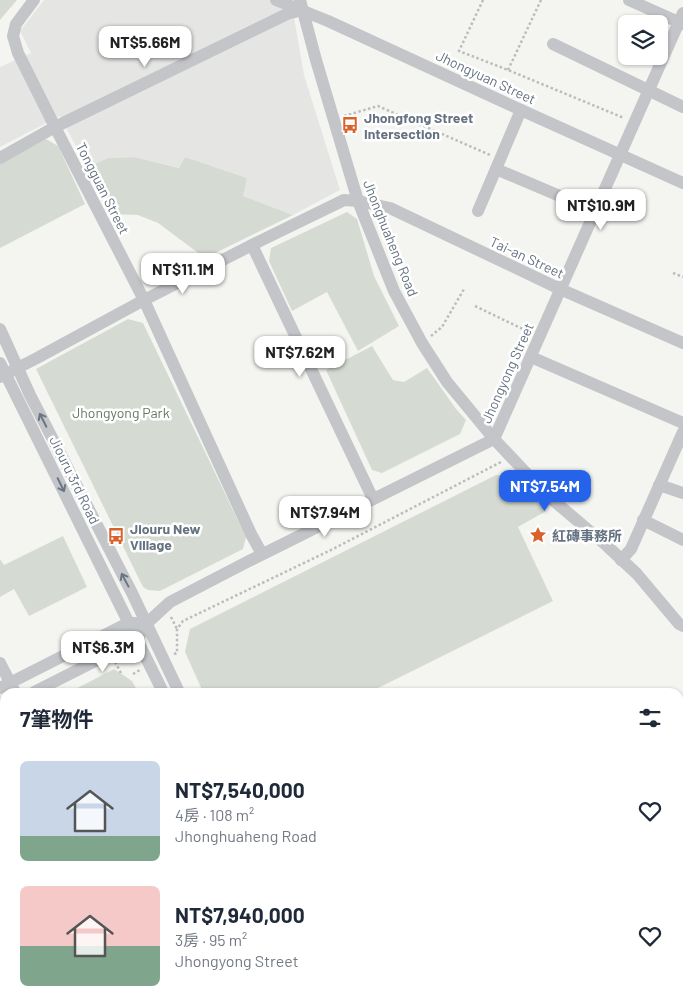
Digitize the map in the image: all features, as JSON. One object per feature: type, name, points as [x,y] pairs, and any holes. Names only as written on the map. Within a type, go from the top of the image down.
[{"type":"street","name":"Tongguan Street","points":[[34,0],[16,24],[13,36],[18,53],[144,300],[251,534],[262,554]]},
{"type":"street","name":"Jhongyuan Street","points":[[276,0],[302,3],[521,110],[683,183]]},
{"type":"street","points":[[629,0],[682,20]]},
{"type":"street","points":[[0,158],[55,127],[287,14],[302,3]]},
{"type":"street","name":"Jhonghuaheng Road","points":[[302,3],[358,201],[394,291],[422,343],[447,382],[494,438],[547,495],[637,574],[679,624],[683,626]]},
{"type":"street","name":"Jhongyong Street","points":[[137,640],[146,624],[170,602],[494,438],[648,90],[682,20]]},
{"type":"street","points":[[553,44],[683,107]]},
{"type":"street","points":[[478,211],[521,110]]},
{"type":"street","points":[[498,164],[595,211]]},
{"type":"street","points":[[2,371],[18,368],[144,300],[337,203],[344,200],[358,201]]},
{"type":"street","name":"Tai-an Street","points":[[358,201],[390,208],[560,289],[683,343]]},
{"type":"street","points":[[252,245],[372,499]]},
{"type":"street","name":"Jiouru 3rd Road","points":[[0,329],[30,394],[132,593],[178,688]]},
{"type":"street","points":[[530,357],[683,423]]},
{"type":"street","name":"Jiouru 3rd Road","points":[[2,371],[161,688]]},
{"type":"street","points":[[621,560],[631,549],[683,432]]},
{"type":"street","points":[[659,485],[683,493]]},
{"type":"street","points":[[643,520],[683,540]]},
{"type":"street","points":[[0,663],[8,687],[128,622],[146,624]]},
{"type":"street","points":[[42,688],[137,640]]},
{"type":"path","points":[[483,0],[459,50],[634,123]]},
{"type":"path","points":[[508,70],[541,0]]},
{"type":"path","points":[[334,119],[378,106],[498,164]]},
{"type":"path","points":[[673,273],[683,277]]},
{"type":"path","points":[[422,343],[442,327],[464,289]]},
{"type":"path","points":[[475,306],[539,338]]},
{"type":"path","points":[[177,653],[177,629],[183,621],[331,550],[480,474],[502,462],[508,453]]},
{"type":"shaded area","points":[[44,0],[291,0],[304,75],[340,190],[293,215],[242,196],[247,178],[185,157],[180,168],[134,157],[108,158],[87,167],[60,116],[0,147],[0,67],[31,53],[20,31]]},
{"type":"green space","points":[[0,0],[17,0],[0,20]]},
{"type":"green space","points":[[46,139],[58,146],[85,204],[0,248],[0,163]]},
{"type":"green space","points":[[134,157],[179,168],[185,157],[247,178],[243,196],[293,215],[205,258],[158,223],[138,215],[109,214],[87,167],[108,158]]},
{"type":"green space","points":[[347,212],[357,219],[374,276],[399,326],[358,351],[327,292],[292,311],[269,261],[271,248]]},
{"type":"green space","name":"Jhongyong Park","points":[[128,319],[143,323],[246,537],[243,549],[160,591],[148,590],[143,587],[36,369]]},
{"type":"green space","points":[[372,346],[393,380],[404,382],[427,368],[466,420],[460,434],[382,473],[372,470],[326,370]]},
{"type":"green space","points":[[496,475],[515,477],[546,511],[518,527],[553,601],[378,688],[201,688],[185,652],[190,629]]},
{"type":"green space","points":[[63,536],[87,587],[29,616],[14,589],[0,597],[0,559],[4,565]]},
{"type":"green space","points":[[114,669],[132,681],[136,688],[78,688]]},
{"type":"place","name":"Jhongfong Street Intersection","points":[[350,125]]},
{"type":"place","name":"紅磚事務所","points":[[538,535]]},
{"type":"place","name":"Jiouru New Village","points":[[116,536]]}]
